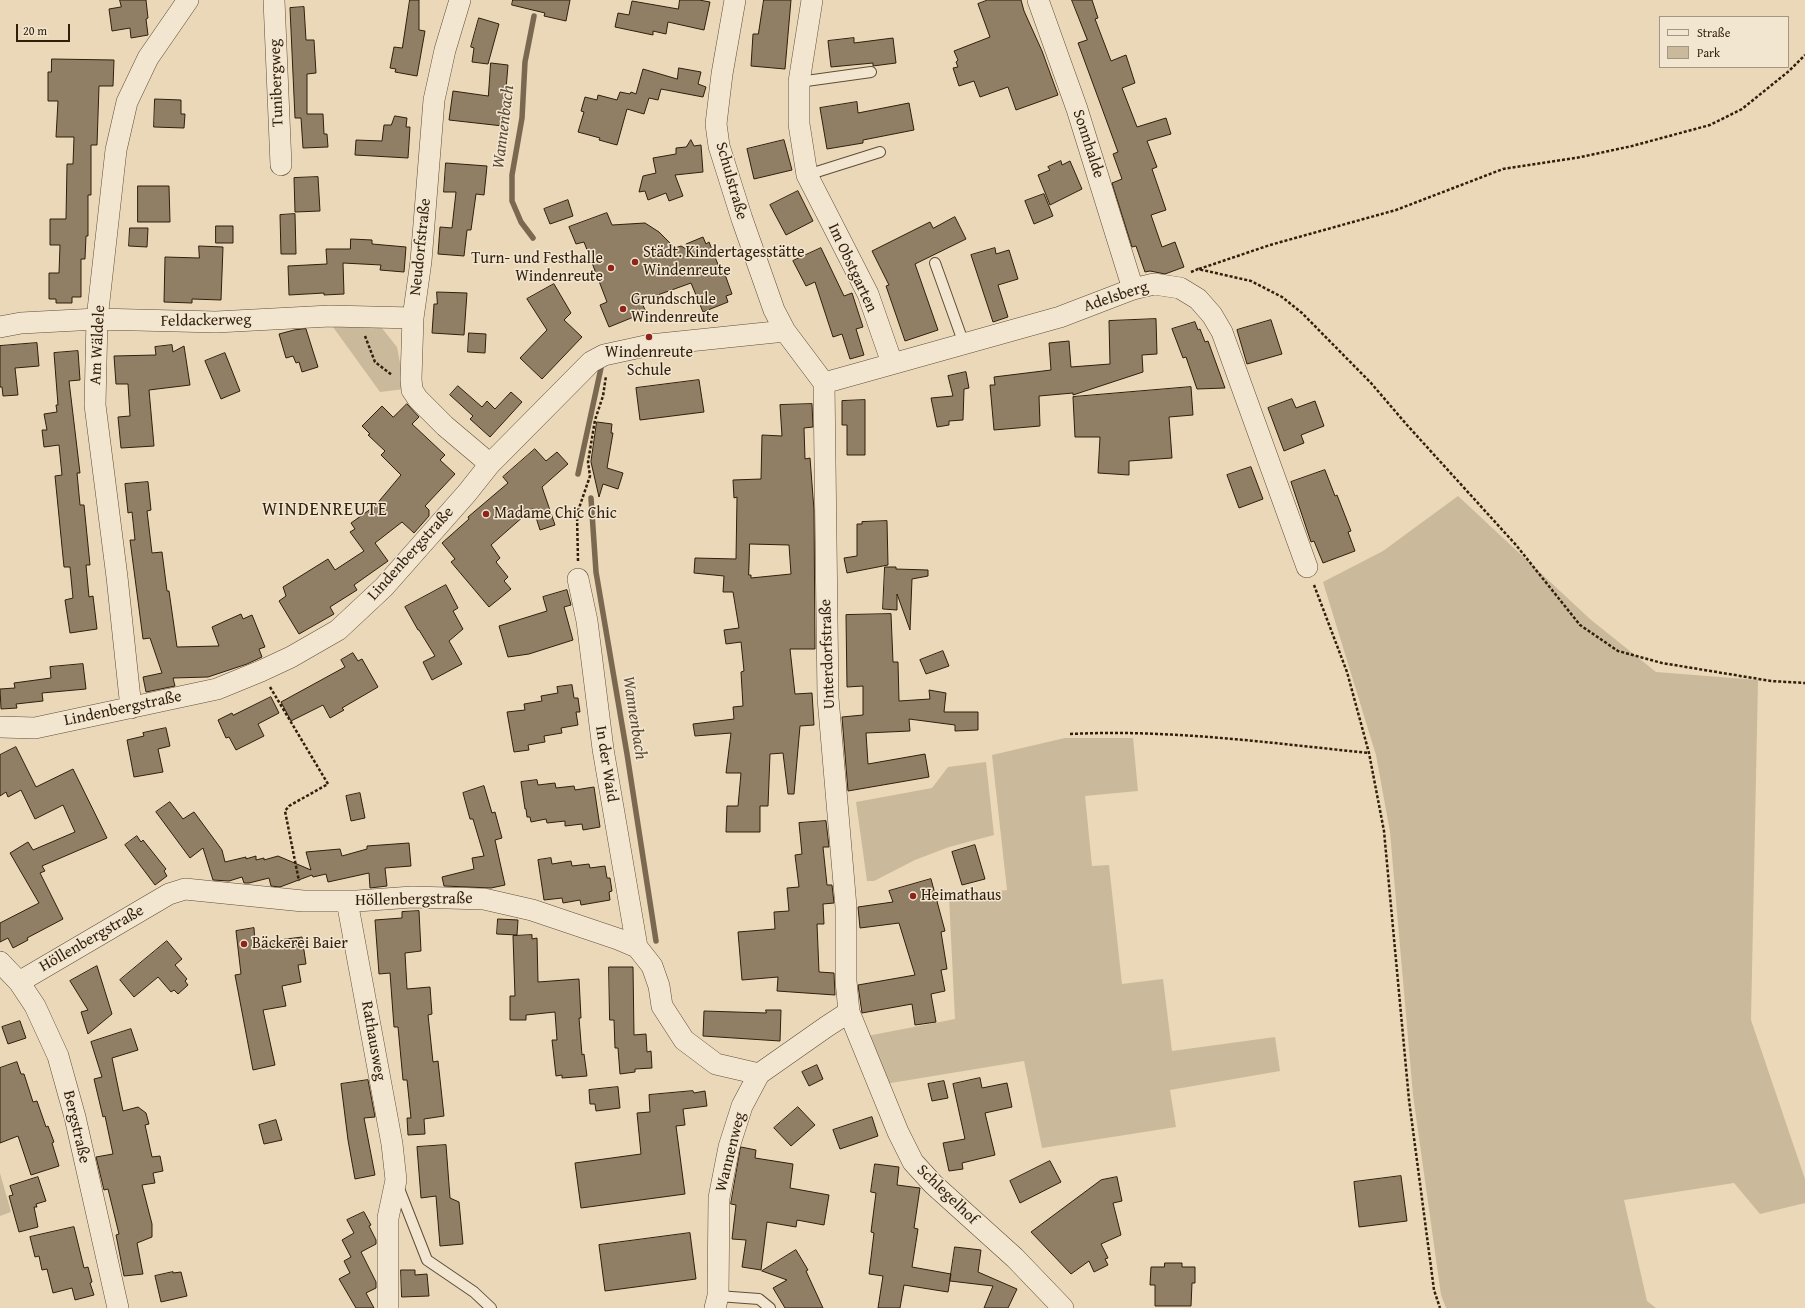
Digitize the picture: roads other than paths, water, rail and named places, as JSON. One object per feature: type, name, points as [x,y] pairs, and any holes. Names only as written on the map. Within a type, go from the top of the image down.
[{"type":"street","name":"Am Wäldele","points":[[131,708],[118,577],[96,405],[97,319],[116,150],[127,102],[148,58],[188,0]]},
{"type":"street","name":"Tunibergweg","points":[[274,0],[281,165]]},
{"type":"street","name":"Neudorfstraße","points":[[460,0],[445,50],[434,100],[421,253],[413,318],[411,379],[412,390],[418,399],[445,426],[490,464]]},
{"type":"street","name":"Schulstraße","points":[[735,0],[716,124],[719,146],[742,219],[774,310],[785,331]]},
{"type":"street","name":"Im Obstgarten","points":[[812,0],[799,82],[799,124],[807,175],[868,294],[892,363]]},
{"type":"street","name":"Sonnhalde","points":[[1038,0],[1077,110],[1133,289]]},
{"type":"street","name":"Adelsberg","points":[[824,383],[1060,317],[1133,289],[1154,284],[1180,288],[1198,299],[1212,315],[1228,347],[1246,402],[1307,567]]},
{"type":"street","name":"Feldackerweg","points":[[0,327],[21,323],[97,319],[216,322],[330,316],[413,318]]},
{"type":"street","name":"Lindenbergstraße","points":[[0,727],[35,728],[217,689],[291,657],[338,630],[384,587],[467,493],[490,464],[591,362],[604,355],[650,345],[785,331]]},
{"type":"street","points":[[785,331],[824,383]]},
{"type":"street","name":"Unterdorfstraße","points":[[824,383],[828,698],[846,907],[846,981],[849,1012]]},
{"type":"street","name":"In der Waid","points":[[578,579],[587,621],[602,749],[637,947]]},
{"type":"street","name":"Höllenbergstraße","points":[[19,982],[169,894],[185,889],[303,900],[347,901],[412,897],[484,899],[532,910],[618,939],[637,947],[652,966],[659,986],[662,1006],[684,1040],[716,1064],[759,1074]]},
{"type":"street","name":"Rathausweg","points":[[347,901],[392,1144],[396,1180],[388,1218],[388,1308]]},
{"type":"street","name":"Bergstraße","points":[[0,962],[19,982],[35,1006],[58,1056],[75,1117],[118,1308]]},
{"type":"street","name":"Wannenweg","points":[[716,1302],[720,1191],[729,1148],[742,1106],[759,1074],[849,1012]]},
{"type":"street","name":"Schlegelhof","points":[[849,1012],[898,1132],[913,1162],[933,1184],[1015,1258],[1063,1308]]},
{"type":"lane","points":[[799,82],[871,72]]},
{"type":"lane","points":[[807,175],[880,152]]},
{"type":"lane","points":[[935,263],[964,344]]},
{"type":"lane","name":"Rathausweg","points":[[396,1180],[427,1260],[474,1292],[491,1308]]},
{"type":"lane","name":"Wannenweg","points":[[716,1302],[760,1299],[770,1308]]},
{"type":"waterway","name":"Wannenbach","points":[[533,238],[521,222],[512,201],[512,175],[522,118],[525,62],[534,16]]},
{"type":"waterway","name":"Wannenbach","points":[[578,474],[601,368]]},
{"type":"waterway","name":"Wannenbach","points":[[591,498],[596,572],[627,754],[656,941]]},
{"type":"place","name":"Städt. Kindertagesstätte Windenreute","points":[[635,262]]},
{"type":"place","name":"Turn- und Festhalle Windenreute","points":[[611,268]]},
{"type":"place","name":"Grundschule Windenreute","points":[[623,309]]},
{"type":"place","name":"Windenreute Schule","points":[[649,337]]},
{"type":"place","name":"Madame Chic Chic","points":[[486,514]]},
{"type":"place","name":"Heimathaus","points":[[913,896]]},
{"type":"place","name":"Bäckerei Baier","points":[[244,944]]},
{"type":"district","name":"WINDENREUTE","points":[[325,510]]}]
